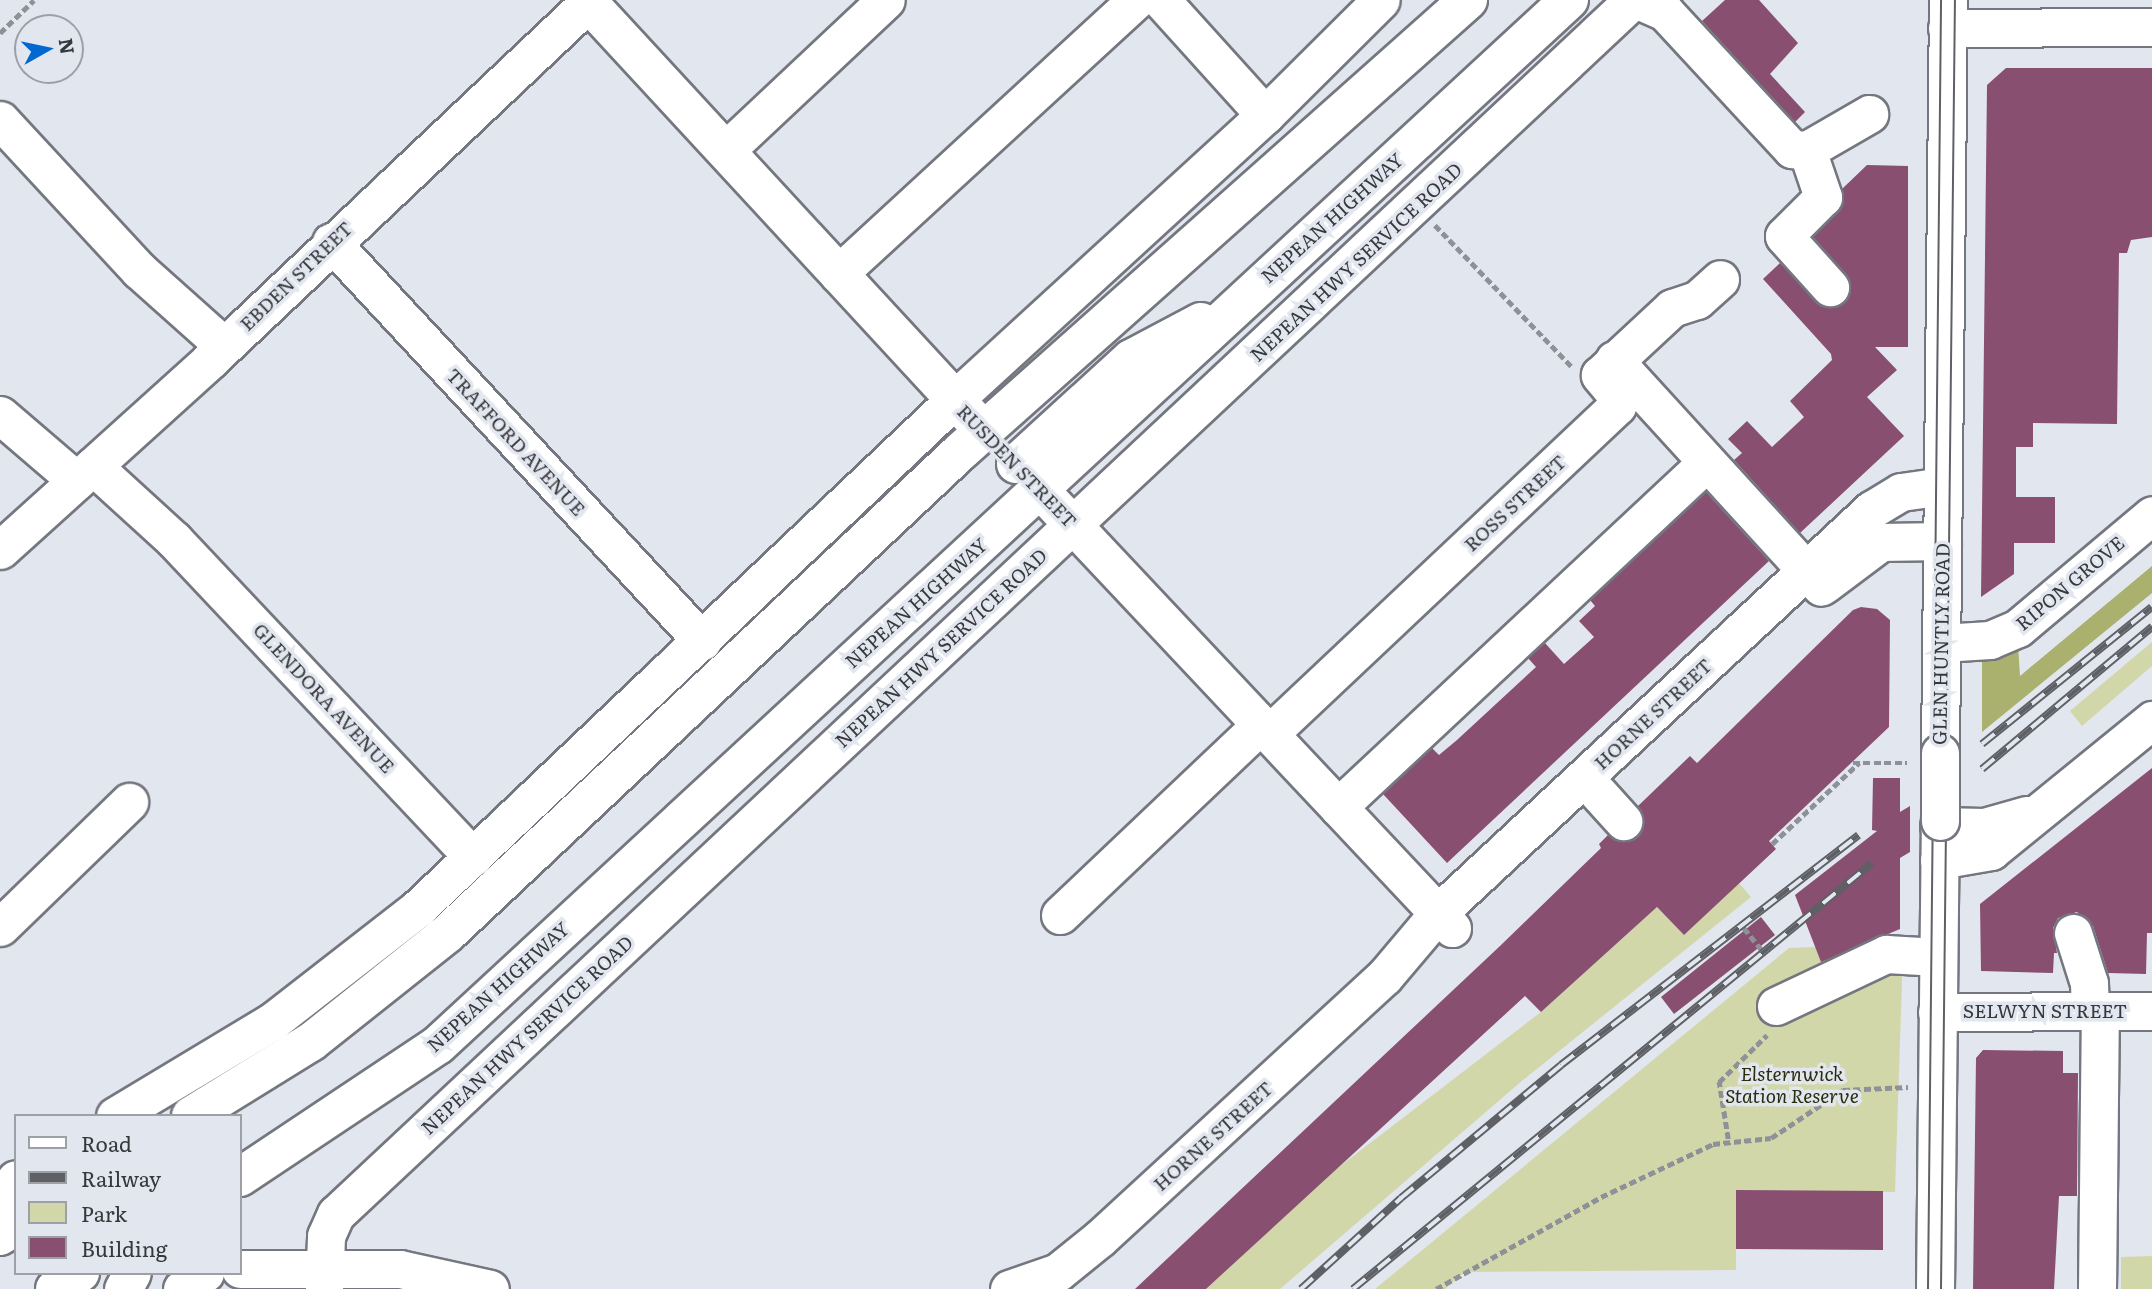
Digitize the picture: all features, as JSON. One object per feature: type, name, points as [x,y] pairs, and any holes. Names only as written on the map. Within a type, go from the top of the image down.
[{"type":"main road","points":[[194,1114],[311,1042],[395,979],[503,885],[984,431],[1468,0]]},
{"type":"main road","name":"NEPEAN HIGHWAY","points":[[242,1176],[438,1045],[762,742],[1028,478],[1131,359],[1229,310],[1569,0]]},
{"type":"main road","name":"RUSDEN STREET","points":[[588,1],[1028,478]]},
{"type":"main road","points":[[55,1289],[77,1275]]},
{"type":"street","points":[[726,150],[886,0]]},
{"type":"street","points":[[838,274],[1136,0]]},
{"type":"street","points":[[1161,0],[1265,115]]},
{"type":"street","points":[[118,1114],[273,1021],[331,979],[473,857],[954,400],[1265,115],[1381,0]]},
{"type":"street","points":[[1636,0],[1665,12],[1791,149],[1807,150],[1869,114]]},
{"type":"street","name":"NEPEAN HWY SERVICE ROAD","points":[[324,1279],[326,1236],[336,1214],[1636,0]]},
{"type":"street","name":"EBDEN STREET","points":[[0,550],[217,353],[588,1]]},
{"type":"street","points":[[1948,14],[2135,18]]},
{"type":"street","name":"GLEN HUNTLY ROAD","points":[[1935,1289],[1948,14]]},
{"type":"street","points":[[0,120],[217,353]]},
{"type":"street","points":[[1807,150],[1823,197],[1784,236],[1829,287]]},
{"type":"street","name":"TRAFFORD AVENUE","points":[[331,242],[702,641]]},
{"type":"street","points":[[1720,279],[1694,302],[1672,308],[1607,367],[1706,463],[1813,579]]},
{"type":"street","name":"ROSS STREET","points":[[1266,729],[1617,406],[1619,398],[1607,367]]},
{"type":"street","points":[[0,415],[84,474]]},
{"type":"street","points":[[0,421],[84,474]]},
{"type":"street","points":[[1338,807],[1706,463]]},
{"type":"street","name":"GLENDORA AVENUE","points":[[84,474],[174,540],[473,857]]},
{"type":"street","name":"RUSDEN STREET","points":[[1028,478],[1445,921]]},
{"type":"street","name":"HORNE STREET","points":[[1021,1285],[1073,1262],[1580,800],[1813,579],[1889,498],[1916,487],[1943,486]]},
{"type":"street","name":"RIPON GROVE","points":[[1941,643],[1990,640],[2018,628],[2152,515]]},
{"type":"street","name":"HORNE STREET","points":[[1813,579],[1881,542],[1942,541]]},
{"type":"street","points":[[1939,836],[1984,827],[2037,811],[2152,720]]},
{"type":"street","points":[[1060,915],[1266,729]]},
{"type":"street","points":[[1580,800],[1623,821]]},
{"type":"street","points":[[0,927],[129,803]]},
{"type":"street","points":[[2073,933],[2095,1011],[2097,1289]]},
{"type":"street","points":[[1777,1018],[1886,954],[1938,957]]},
{"type":"street","name":"SELWYN STREET","points":[[1937,1012],[2152,1011]]},
{"type":"street","points":[[0,1200],[14,1182]]},
{"type":"street","points":[[242,1269],[324,1279],[400,1269],[490,1289]]},
{"type":"street","points":[[182,1289],[202,1275]]},
{"type":"path","points":[[0,33],[34,0]]},
{"type":"path","points":[[1417,206],[1579,374],[1607,367]]},
{"type":"path","points":[[1772,844],[1856,763],[1907,763]]},
{"type":"path","points":[[1744,928],[1760,949]]},
{"type":"path","points":[[1728,1139],[1719,1082],[1767,1035],[1777,1018]]},
{"type":"path","points":[[1436,1289],[1601,1197],[1728,1139],[1771,1139],[1843,1090],[1937,1086]]},
{"type":"green space","points":[[2152,566],[2152,593],[1982,732],[1982,656],[2018,645],[2020,676]]},
{"type":"green space","points":[[2152,642],[2152,666],[2082,726],[2070,711]]},
{"type":"green space","points":[[1739,883],[1751,897],[1523,1080],[1280,1289],[1206,1289],[1335,1170],[1541,1012],[1657,907],[1684,935]]},
{"type":"green space","name":"Elsternwick Station Reserve","points":[[1842,946],[1903,952],[1895,1192],[1736,1190],[1736,1270],[1465,1272],[1445,1289],[1375,1289],[1789,948]]},
{"type":"green space","points":[[2152,1256],[2152,1289],[2121,1289],[2121,1257]]},
{"type":"building","points":[[1725,0],[1759,0],[1798,43],[1770,74],[1805,112],[1795,122],[1702,21]]},
{"type":"building","points":[[2006,68],[2152,68],[2152,237],[2131,240],[2127,253],[2119,253],[2117,424],[2033,423],[2033,447],[2016,447],[2016,497],[2055,497],[2055,543],[2014,543],[2014,574],[1981,597],[1987,85]]},
{"type":"building","points":[[1867,165],[1908,166],[1908,347],[1875,347],[1897,370],[1867,397],[1904,436],[1800,533],[1734,460],[1742,453],[1728,439],[1747,421],[1772,447],[1804,417],[1790,401],[1832,360],[1831,354],[1763,279],[1780,263],[1823,307],[1845,302],[1850,282],[1813,237],[1838,211],[1842,189]]},
{"type":"building","points":[[1706,492],[1769,561],[1447,863],[1383,794],[1432,748],[1439,755],[1536,667],[1528,658],[1545,643],[1564,664],[1594,637],[1579,621],[1595,606],[1590,600]]},
{"type":"building","points":[[1861,607],[1877,609],[1890,620],[1889,727],[1769,841],[1776,849],[1684,935],[1657,907],[1541,1012],[1525,996],[1206,1289],[1135,1289],[1500,946],[1601,848],[1599,844],[1608,835],[1627,842],[1637,836],[1644,817],[1638,806],[1690,756],[1697,763],[1853,610]]},
{"type":"building","points":[[2152,768],[2152,933],[2147,933],[2146,974],[2108,973],[2093,926],[2077,912],[2058,918],[2053,928],[2057,953],[2054,953],[2053,973],[1981,971],[1980,904]]},
{"type":"building","points":[[1873,778],[1900,778],[1900,812],[1910,806],[1910,852],[1900,858],[1900,929],[1821,962],[1795,895],[1877,831],[1872,830]]},
{"type":"building","points":[[1761,917],[1775,935],[1674,1014],[1661,997]]},
{"type":"building","points":[[1983,1050],[2063,1051],[2063,1073],[2078,1073],[2077,1196],[2059,1196],[2054,1289],[1973,1289],[1976,1058]]},
{"type":"building","points":[[1736,1190],[1883,1191],[1883,1250],[1736,1249]]},
{"type":"tram line","points":[[1928,1289],[1941,0]]},
{"type":"tram line","points":[[1941,1289],[1955,0]]},
{"type":"railway","points":[[1982,744],[2152,607]]},
{"type":"railway","points":[[1982,769],[2152,627]]},
{"type":"railway","points":[[1301,1289],[1401,1198],[1561,1065],[1859,835]]},
{"type":"railway","points":[[1353,1289],[1872,863]]}]
